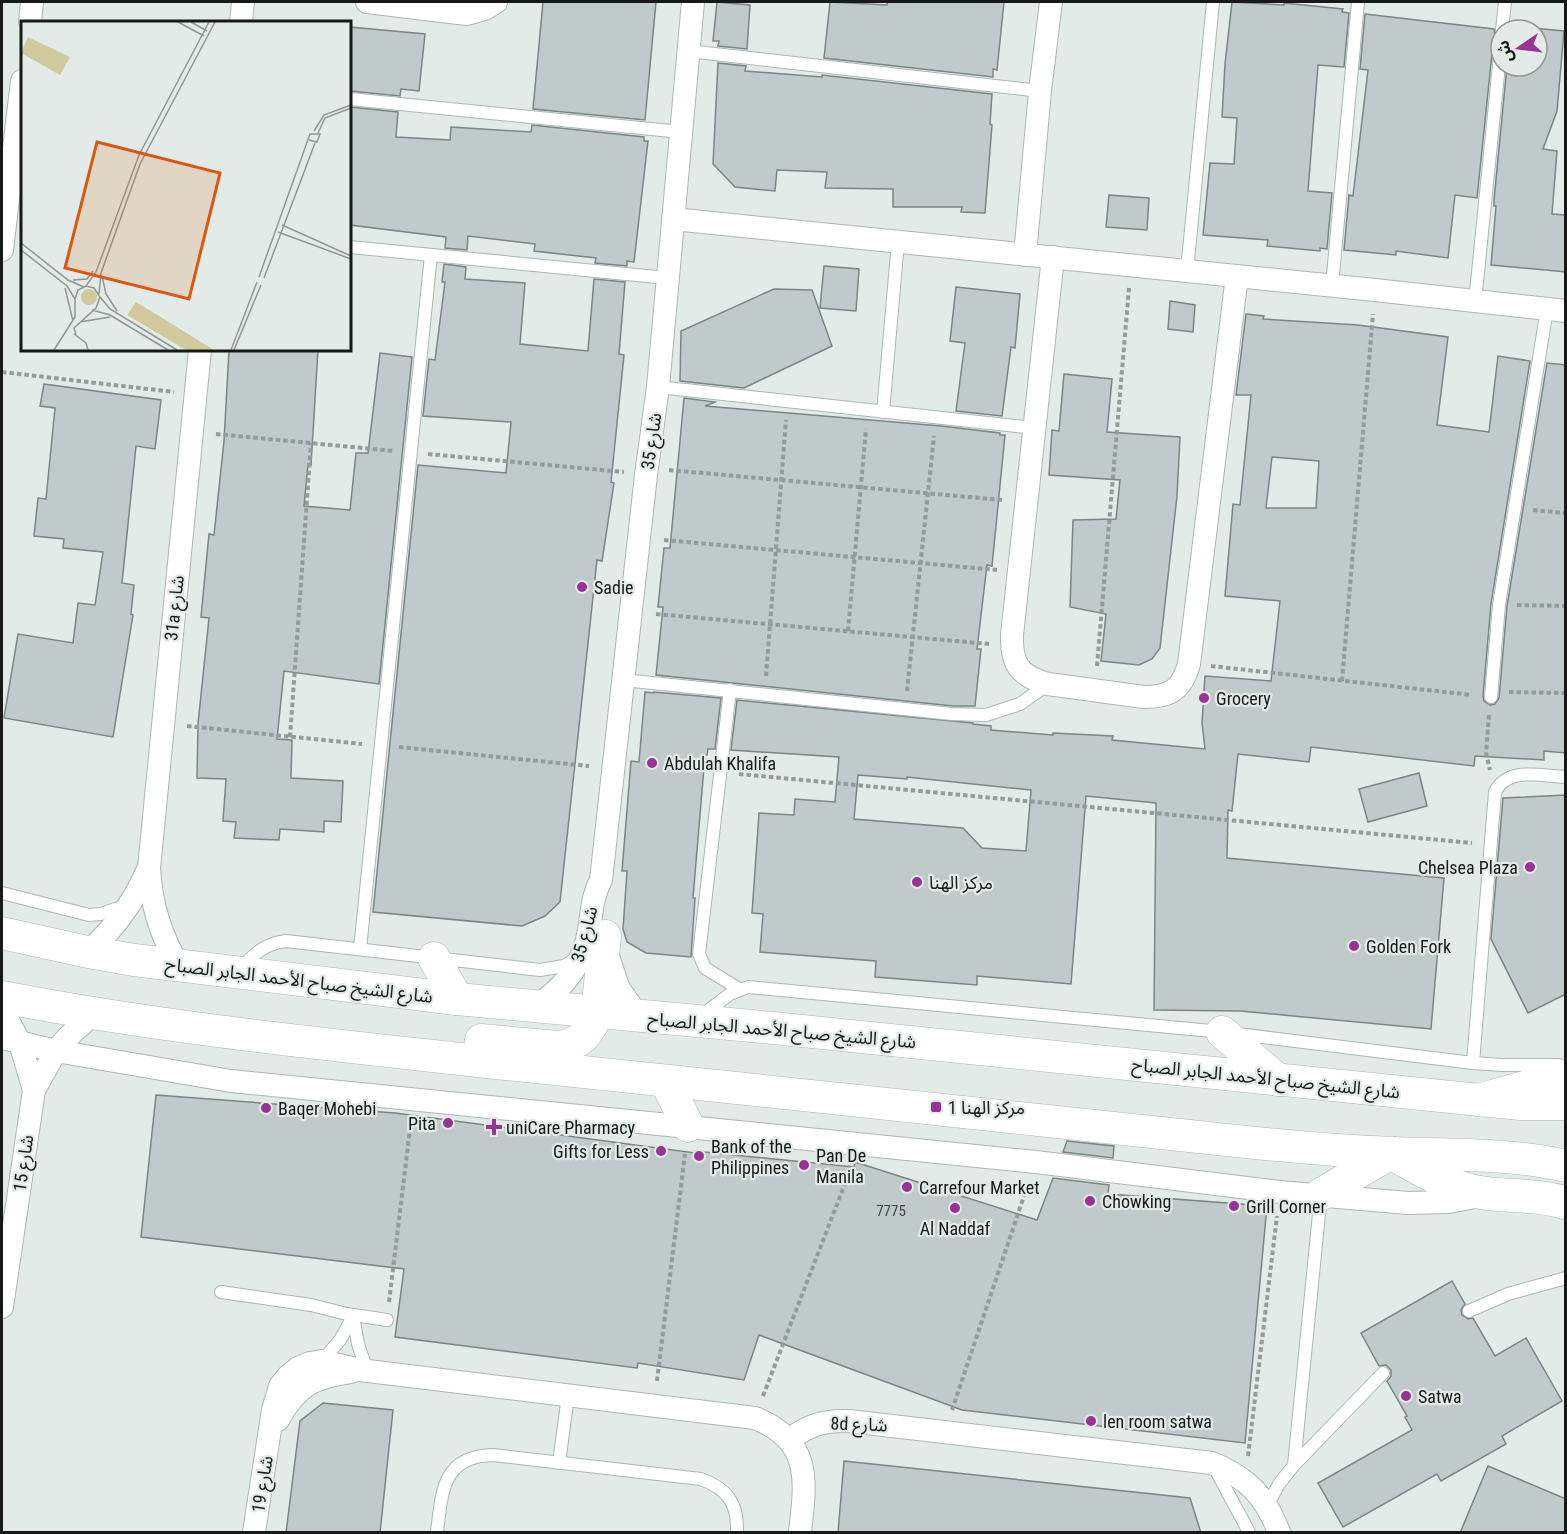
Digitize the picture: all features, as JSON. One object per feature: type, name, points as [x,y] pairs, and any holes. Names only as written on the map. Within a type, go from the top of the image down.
[{"type":"main road","name":"شارع الشيخ صباح الأحمد الجابر الصباح","points":[[2,933],[88,952],[179,966],[457,999],[785,1029],[1521,1104],[1566,1104]]},
{"type":"main road","points":[[379,1050],[404,1038],[432,1035],[567,1046],[583,1038],[589,1031],[597,1013],[594,944]]},
{"type":"main road","points":[[434,958],[457,999]]},
{"type":"main road","points":[[2,997],[94,1013],[379,1050],[666,1082],[936,1107],[1329,1151],[1488,1156],[1566,1166]]},
{"type":"main road","points":[[1222,1032],[1278,1080]]},
{"type":"main road","points":[[1480,1100],[1566,1076]]},
{"type":"main road","points":[[666,1082],[688,1126]]},
{"type":"main road","points":[[1391,1153],[1458,1187],[1566,1203]]},
{"type":"main road","points":[[1321,1194],[1391,1153]]},
{"type":"street","points":[[30,21],[32,2]]},
{"type":"street","points":[[241,21],[243,2]]},
{"type":"street","points":[[367,2],[467,14],[485,9],[496,2]]},
{"type":"street","name":"شارع 35","points":[[535,1007],[565,984],[594,944],[604,894],[601,880],[658,387],[693,2]]},
{"type":"street","points":[[1025,255],[1040,91],[1051,2]]},
{"type":"street","points":[[2,250],[21,89]]},
{"type":"street","points":[[673,219],[1556,310]]},
{"type":"street","points":[[1053,257],[1011,646],[1014,660],[1022,672],[1034,680],[1048,684],[1144,697],[1160,697],[1174,691],[1185,679],[1189,664],[1237,276]]},
{"type":"street","name":"31a شارع","points":[[179,966],[168,948],[153,909],[149,868],[200,351]]},
{"type":"street","name":"31a شارع","points":[[88,952],[112,930],[131,904],[149,868]]},
{"type":"street","name":"شارع 35","points":[[594,944],[607,954],[618,987],[638,1016]]},
{"type":"street","name":"شارع 15","points":[[2,1009],[11,1040],[34,1090]]},
{"type":"street","name":"شارع 15","points":[[2,1307],[34,1090],[56,1051],[94,1013]]},
{"type":"street","points":[[11,1040],[56,1051],[231,1081],[1036,1161],[1280,1192],[1428,1204],[1449,1202],[1488,1193]]},
{"type":"street","points":[[364,1370],[319,1378],[303,1376],[310,1363],[322,1361],[364,1370],[755,1418],[767,1423],[789,1440],[802,1464],[805,1478],[800,1533]]},
{"type":"street","name":"شارع 19","points":[[254,1533],[270,1435],[303,1376]]},
{"type":"street","name":"8d شارع","points":[[789,1440],[811,1426],[836,1420],[945,1430],[1212,1463],[1230,1470],[1245,1480],[1258,1493],[1273,1519]]},
{"type":"lane","points":[[1187,271],[1214,2]]},
{"type":"lane","points":[[1332,286],[1358,2]]},
{"type":"lane","points":[[1504,18],[1505,2]]},
{"type":"lane","points":[[688,51],[1040,91]]},
{"type":"lane","points":[[1475,302],[1498,78]]},
{"type":"lane","points":[[351,99],[681,132]]},
{"type":"lane","points":[[883,412],[898,242]]},
{"type":"lane","points":[[351,247],[668,278]]},
{"type":"lane","points":[[360,949],[431,255]]},
{"type":"lane","points":[[1491,694],[1498,605],[1514,508],[1556,310]]},
{"type":"lane","points":[[658,387],[1034,428]]},
{"type":"lane","points":[[623,680],[905,709],[986,715],[1020,704],[1048,684]]},
{"type":"lane","points":[[730,690],[699,954],[705,968],[739,989]]},
{"type":"lane","points":[[1473,1063],[1495,792],[1505,778],[1513,775],[1566,777]]},
{"type":"lane","points":[[2,893],[89,915],[101,914],[131,904]]},
{"type":"lane","points":[[236,973],[255,954],[275,942],[286,941],[540,970],[564,966],[594,944]]},
{"type":"lane","points":[[693,1022],[739,989],[756,988],[1222,1032],[1473,1063],[1566,1064]]},
{"type":"lane","points":[[1294,1465],[1321,1194]]},
{"type":"lane","points":[[1469,1311],[1508,1294],[1566,1278]]},
{"type":"lane","points":[[221,1292],[311,1305],[353,1316],[387,1320]]},
{"type":"lane","points":[[322,1361],[340,1340],[353,1316]]},
{"type":"lane","points":[[353,1316],[364,1370]]},
{"type":"lane","points":[[1273,1519],[1279,1484],[1294,1465],[1383,1373]]},
{"type":"lane","points":[[558,1463],[568,1396]]},
{"type":"lane","points":[[437,1533],[444,1485],[451,1471],[463,1461],[477,1455],[701,1479],[715,1484],[734,1504],[738,1518],[737,1533]]},
{"type":"lane","points":[[1212,1463],[1249,1533]]},
{"type":"path","points":[[1095,690],[1131,265]]},
{"type":"path","points":[[1342,681],[1375,290]]},
{"type":"path","points":[[2,372],[195,395]]},
{"type":"path","points":[[765,694],[788,401]]},
{"type":"path","points":[[848,632],[868,410]]},
{"type":"path","points":[[905,709],[936,417]]},
{"type":"path","points":[[290,737],[311,443]]},
{"type":"path","points":[[647,468],[1026,502]]},
{"type":"path","points":[[1514,508],[1566,513]]},
{"type":"path","points":[[639,538],[1019,572]]},
{"type":"path","points":[[1498,605],[1566,606]]},
{"type":"path","points":[[631,612],[1011,646]]},
{"type":"path","points":[[1189,664],[1491,694],[1566,693]]},
{"type":"path","points":[[1491,694],[1486,753],[1490,770],[1499,784]]},
{"type":"path","points":[[720,772],[1490,845]]},
{"type":"path","points":[[387,1320],[414,1100]]},
{"type":"path","points":[[654,1406],[688,1126]]},
{"type":"path","points":[[755,1418],[860,1145]]},
{"type":"path","points":[[945,1430],[1036,1161]]},
{"type":"path","points":[[1245,1480],[1280,1192]]},
{"type":"building","points":[[543,2],[656,2],[645,120],[533,109]]},
{"type":"building","points":[[717,2],[750,5],[747,49],[718,46],[719,41],[713,41]]},
{"type":"building","points":[[830,2],[887,5],[887,2],[1004,2],[997,70],[993,69],[993,77],[824,58]]},
{"type":"building","points":[[1232,2],[1284,5],[1284,3],[1343,9],[1342,12],[1349,13],[1344,67],[1318,65],[1308,191],[1332,193],[1327,249],[1320,248],[1320,251],[1267,246],[1268,240],[1203,235],[1210,163],[1234,164],[1237,118],[1222,117]]},
{"type":"building","points":[[1365,14],[1489,28],[1489,78],[1477,198],[1455,195],[1448,258],[1396,251],[1396,255],[1344,250],[1349,195],[1353,196],[1368,70],[1360,69]]},
{"type":"building","points":[[351,27],[425,34],[419,91],[401,89],[400,96],[351,91]]},
{"type":"building","points":[[1549,30],[1564,31],[1557,111],[1543,149],[1557,151],[1552,214],[1566,215],[1566,272],[1491,265],[1496,206],[1494,206],[1506,78],[1549,78]]},
{"type":"building","points":[[718,63],[746,66],[745,71],[822,77],[822,75],[992,94],[990,124],[992,125],[985,213],[961,212],[962,207],[893,207],[893,189],[825,188],[827,172],[777,170],[775,191],[735,187],[713,164]]},
{"type":"building","points":[[351,107],[398,112],[396,137],[450,140],[451,127],[531,132],[532,125],[644,137],[644,141],[648,141],[634,262],[627,261],[627,266],[595,263],[596,258],[534,251],[535,244],[468,236],[467,250],[445,248],[446,237],[351,225]]},
{"type":"building","points":[[1109,195],[1149,198],[1147,230],[1106,227]]},
{"type":"building","points":[[444,264],[466,267],[465,279],[525,283],[520,344],[588,351],[594,279],[625,282],[619,354],[624,355],[611,482],[614,483],[602,561],[597,560],[560,902],[545,916],[522,926],[373,912],[418,465],[506,473],[511,422],[423,416],[429,359],[435,360],[445,282],[442,282]]},
{"type":"building","points":[[824,266],[859,269],[856,311],[820,308]]},
{"type":"building","points":[[956,287],[1020,294],[1015,348],[1011,347],[1002,416],[956,411],[965,343],[950,341]]},
{"type":"building","points":[[774,289],[812,290],[832,346],[744,388],[680,381],[681,331]]},
{"type":"building","points":[[1170,301],[1195,305],[1193,332],[1168,329]]},
{"type":"building","points":[[1246,314],[1264,316],[1263,319],[1358,325],[1448,337],[1437,425],[1489,432],[1498,356],[1530,361],[1491,604],[1483,696],[1484,701],[1490,705],[1495,704],[1499,698],[1507,606],[1547,363],[1566,365],[1566,753],[1544,751],[1544,760],[1475,756],[1474,766],[1311,747],[1309,762],[1238,754],[1232,811],[1228,810],[1227,858],[1444,878],[1431,1029],[1240,1011],[1154,1010],[1156,803],[1086,796],[1071,984],[977,976],[977,985],[875,977],[876,961],[760,952],[763,914],[752,913],[759,813],[794,815],[795,799],[835,802],[839,757],[731,750],[737,700],[973,723],[991,726],[991,730],[1053,735],[1053,733],[1113,736],[1112,740],[1205,749],[1202,723],[1205,676],[1271,681],[1280,601],[1225,596],[1233,504],[1240,505],[1251,395],[1236,395]],"holes":[[[1272,457],[1319,461],[1316,508],[1266,508]],[[858,775],[907,779],[907,777],[1031,790],[1026,851],[982,848],[963,828],[854,819]]]},
{"type":"building","points":[[229,351],[318,351],[311,465],[308,464],[304,506],[350,510],[356,453],[368,453],[380,353],[412,357],[379,684],[284,671],[277,739],[292,740],[291,778],[343,781],[341,822],[324,821],[324,832],[280,829],[279,840],[234,838],[236,822],[223,821],[226,779],[197,778],[198,724],[209,618],[201,617],[209,534],[214,535],[224,441]]},
{"type":"building","points":[[1064,374],[1112,379],[1107,432],[1180,437],[1177,496],[1160,648],[1152,659],[1139,665],[1101,661],[1106,614],[1070,607],[1073,520],[1116,519],[1120,480],[1049,475],[1052,430],[1059,431]]},
{"type":"building","points":[[44,384],[161,400],[155,449],[136,446],[122,583],[134,585],[131,614],[133,615],[113,737],[4,718],[18,634],[73,643],[78,603],[95,605],[103,552],[63,548],[64,539],[34,536],[38,498],[46,499],[55,408],[40,406]]},
{"type":"building","points":[[684,398],[715,402],[705,406],[941,426],[1005,435],[992,566],[987,565],[977,649],[981,649],[975,706],[953,706],[656,675],[663,607],[658,607],[664,548],[670,548]]},
{"type":"building","points":[[645,692],[721,698],[715,749],[708,749],[705,755],[693,898],[695,898],[691,957],[646,953],[627,942],[623,929],[627,871],[622,871],[631,761],[639,762]]},
{"type":"building","points":[[1419,773],[1427,806],[1368,822],[1359,789]]},
{"type":"building","name":"Chelsea Plaza","points":[[1566,795],[1566,994],[1528,1013],[1491,939],[1503,798]]},
{"type":"building","points":[[156,1095],[395,1113],[695,1153],[695,1151],[854,1167],[855,1162],[1037,1220],[1053,1178],[1109,1185],[1108,1194],[1267,1206],[1245,1443],[962,1410],[759,1335],[744,1380],[638,1363],[637,1368],[395,1337],[404,1269],[141,1237]]},
{"type":"building","points":[[1067,1141],[1114,1146],[1113,1158],[1063,1152]]},
{"type":"building","points":[[1452,1281],[1465,1304],[1461,1310],[1462,1315],[1468,1319],[1473,1318],[1495,1356],[1526,1338],[1562,1401],[1502,1436],[1506,1444],[1441,1481],[1437,1474],[1343,1527],[1318,1483],[1412,1430],[1405,1417],[1407,1416],[1387,1381],[1391,1376],[1391,1370],[1386,1365],[1379,1366],[1361,1333]]},
{"type":"building","points":[[323,1403],[393,1410],[380,1533],[286,1533],[300,1421]]},
{"type":"building","points":[[844,1461],[1190,1498],[1201,1533],[838,1533]]},
{"type":"building","points":[[1488,1466],[1566,1499],[1566,1533],[1460,1533]]},
{"type":"place","name":"Sadie","points":[[582,587]]},
{"type":"place","name":"Grocery","points":[[1204,698]]},
{"type":"place","name":"Abdulah Khalifa","points":[[652,763]]},
{"type":"place","name":"Chelsea Plaza","points":[[1530,867]]},
{"type":"place","name":"مركز الهنا","points":[[917,882]]},
{"type":"place","name":"Golden Fork","points":[[1354,946]]},
{"type":"place","name":"مركز الهنا 1","points":[[936,1107]]},
{"type":"place","name":"Baqer Mohebi","points":[[266,1108]]},
{"type":"place","name":"Pita","points":[[448,1123]]},
{"type":"place","name":"uniCare Pharmacy","points":[[494,1127]]},
{"type":"place","name":"Gifts for Less","points":[[661,1151]]},
{"type":"place","name":"Bank of the Philippines","points":[[699,1156]]},
{"type":"place","name":"Pan De Manila","points":[[804,1165]]},
{"type":"place","name":"Carrefour Market","points":[[907,1187]]},
{"type":"place","name":"Chowking","points":[[1090,1201]]},
{"type":"place","name":"Grill Corner","points":[[1234,1206]]},
{"type":"place","name":"Al Naddaf","points":[[955,1208]]},
{"type":"place","name":"Satwa","points":[[1406,1396]]},
{"type":"place","name":"len room satwa","points":[[1091,1421]]}]
